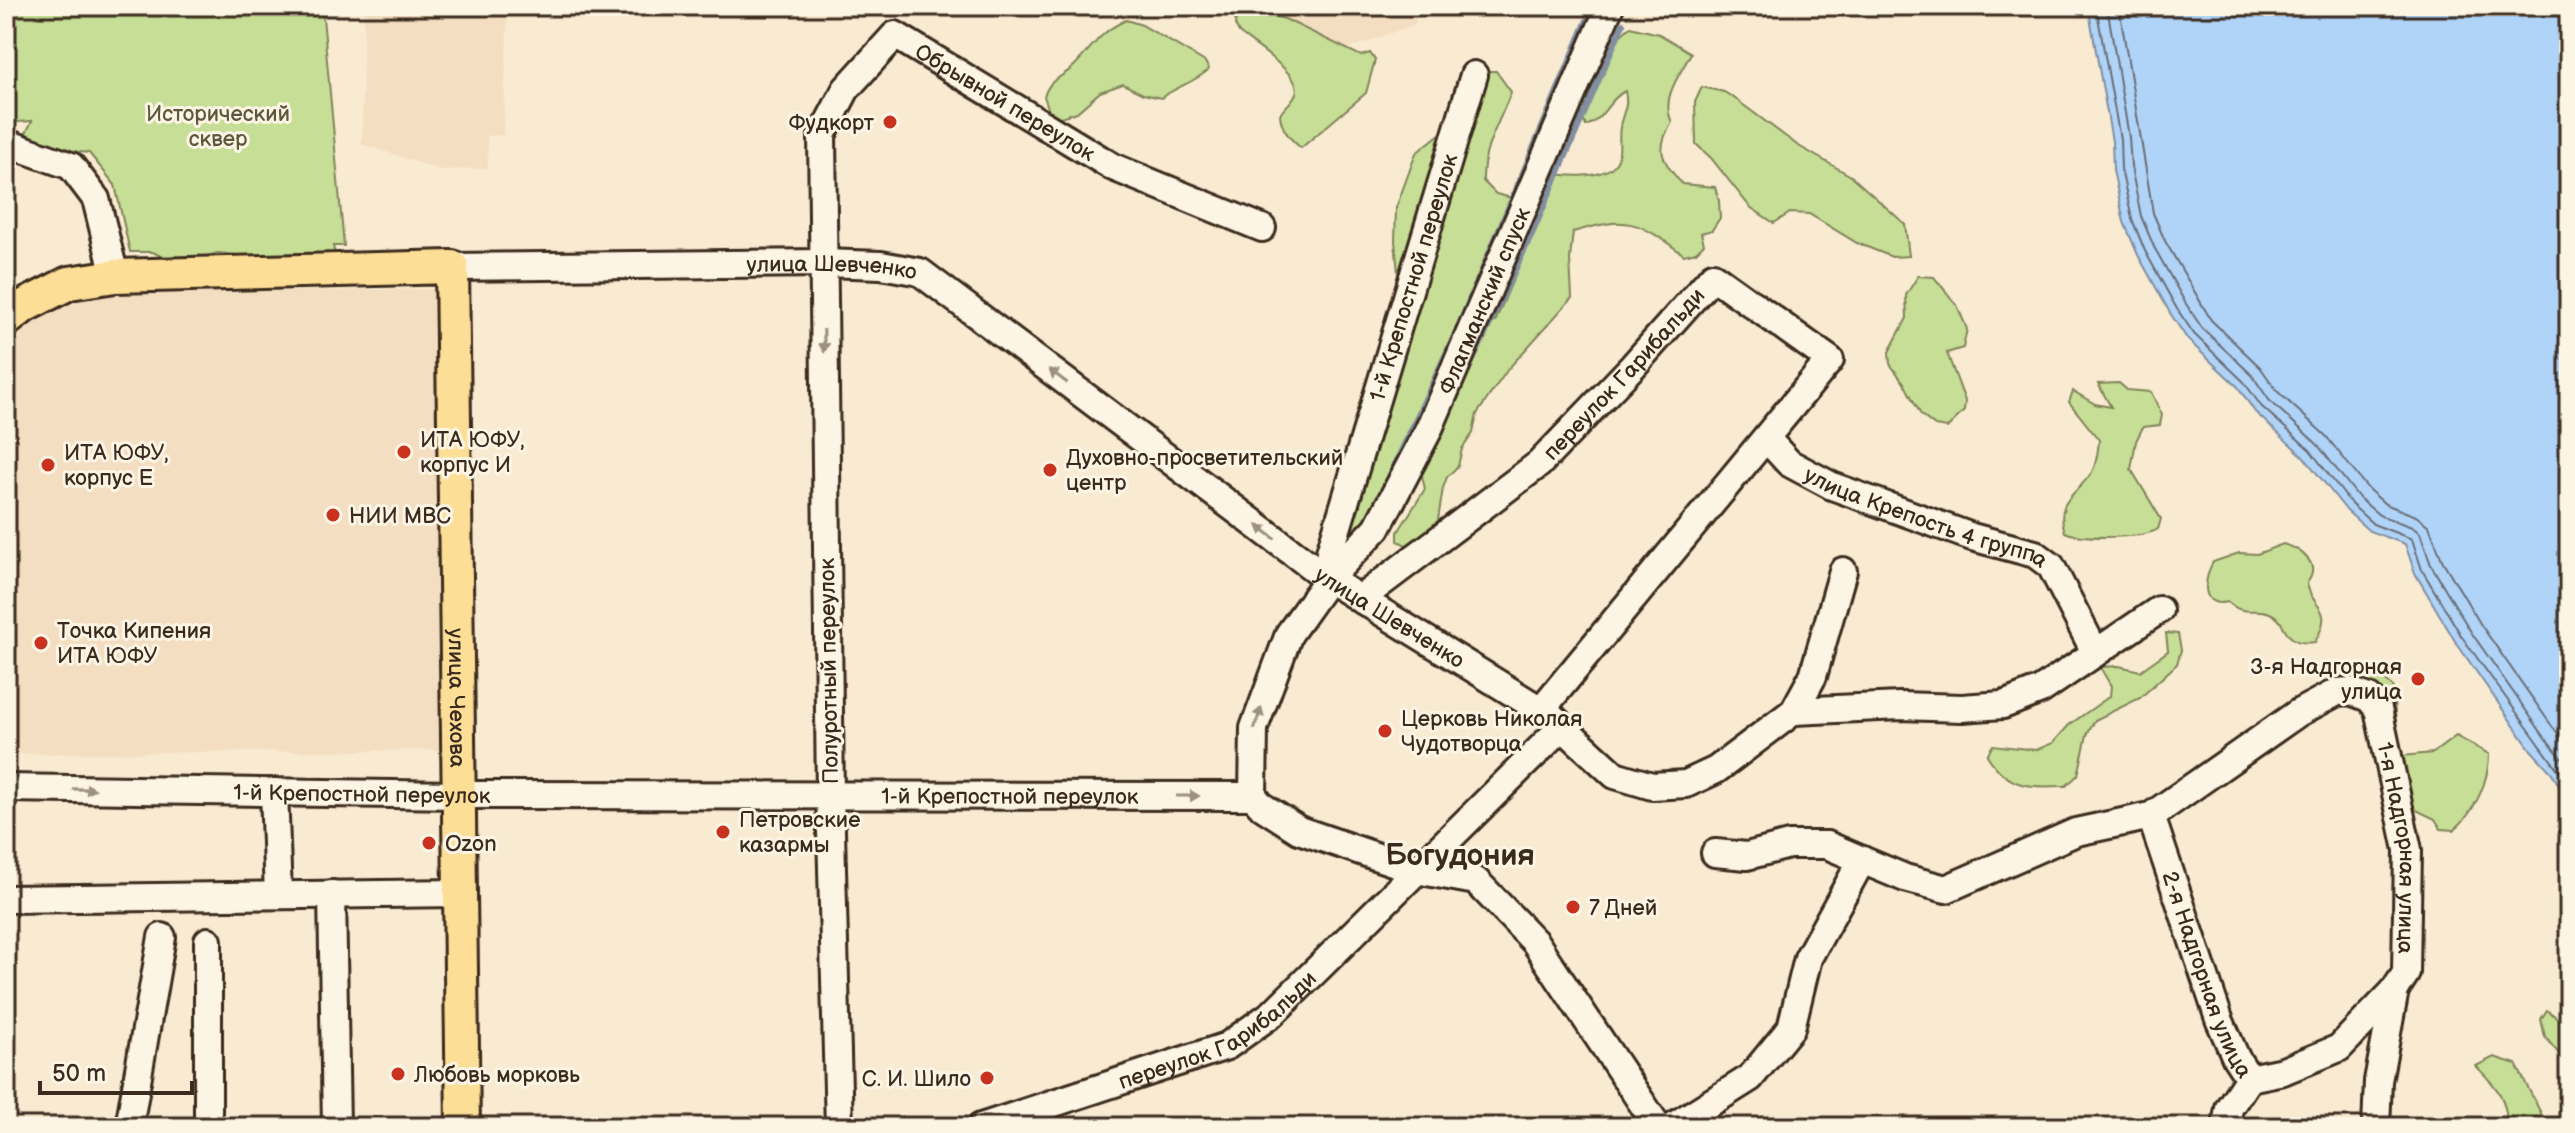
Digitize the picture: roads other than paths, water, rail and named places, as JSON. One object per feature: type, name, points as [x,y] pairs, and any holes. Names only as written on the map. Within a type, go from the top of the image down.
[{"type":"main road","name":"улица Шевченко","points":[[6,320],[24,306],[69,283],[115,276],[452,267]]},
{"type":"main road","name":"улица Чехова","points":[[452,267],[463,1127]]},
{"type":"street","name":"Флагманский спуск","points":[[1328,579],[1377,528],[1428,431],[1610,6]]},
{"type":"street","name":"Обрывной переулок","points":[[824,263],[822,135],[846,89],[895,35],[1113,167],[1262,228]]},
{"type":"street","name":"1-й Крепостной переулок","points":[[6,788],[458,795],[1253,796],[1254,728],[1289,634],[1328,579],[1330,552],[1474,75]]},
{"type":"street","points":[[11,146],[71,166],[96,199],[115,276]]},
{"type":"street","name":"улица Шевченко","points":[[452,267],[824,263],[881,265],[920,272],[1328,579],[1552,718]]},
{"type":"street","name":"Полуротный переулок","points":[[824,263],[830,795],[839,1127]]},
{"type":"street","name":"переулок Гарибальди","points":[[981,1127],[1227,1046],[1273,1013],[1416,870],[1552,718],[1766,438],[1830,360],[1713,276],[1633,366],[1539,464],[1360,599]]},
{"type":"street","name":"улица Крепость 4 группа","points":[[1766,438],[1789,463],[1832,486],[1972,537],[2035,554],[2051,566],[2095,652]]},
{"type":"street","points":[[1552,718],[1615,775],[1652,786],[1686,784],[1716,770],[1794,711],[1813,676],[1843,571]]},
{"type":"street","points":[[1794,711],[2003,705],[2041,690],[2159,610]]},
{"type":"street","name":"1-я Надгорная улица","points":[[2151,816],[2298,713],[2337,692],[2350,691],[2369,698],[2378,709],[2408,850],[2406,973],[2395,990],[2378,1081],[2376,1127]]},
{"type":"street","points":[[274,792],[278,895]]},
{"type":"street","points":[[1253,796],[1263,807],[1299,830],[1416,870],[1476,881],[1535,942],[1658,1127]]},
{"type":"street","points":[[1715,853],[1747,856],[1789,845],[1827,845],[1905,878],[1946,889],[2076,832],[2151,816]]},
{"type":"street","name":"2-я Надгорная улица","points":[[2151,816],[2219,1019],[2236,1058],[2249,1078],[2229,1108],[2226,1127]]},
{"type":"street","points":[[1672,1127],[1750,1078],[1791,1028],[1808,958],[1862,860]]},
{"type":"street","points":[[6,899],[459,893]]},
{"type":"street","points":[[332,894],[336,1127]]},
{"type":"street","points":[[129,1127],[162,937]]},
{"type":"street","points":[[208,941],[208,1127]]},
{"type":"street","points":[[2249,1078],[2283,1071],[2339,1048],[2395,990]]},
{"type":"water","points":[[2088,6],[2569,6],[2569,804],[2552,773],[2531,750],[2455,641],[2415,573],[2405,544],[2369,531],[2347,511],[2303,456],[2255,412],[2238,387],[2188,340],[2170,313],[2124,222]]},
{"type":"waterway","points":[[1389,477],[1455,334],[1593,6]]},
{"type":"waterway","points":[[1468,371],[1532,234],[1623,24]]},
{"type":"waterway","points":[[1401,511],[1408,497]]},
{"type":"place","name":"Фудкорт","points":[[890,122]]},
{"type":"place","name":"ИТА ЮФУ, корпус И","points":[[404,452]]},
{"type":"place","name":"ИТА ЮФУ, корпус Е","points":[[48,465]]},
{"type":"place","name":"Духовно-просветительский центр","points":[[1050,470]]},
{"type":"place","name":"НИИ МВС","points":[[333,515]]},
{"type":"place","name":"Точка Кипения ИТА ЮФУ","points":[[41,643]]},
{"type":"place","name":"3-я Надгорная улица","points":[[2418,679]]},
{"type":"place","name":"Церковь Николая Чудотворца","points":[[1385,731]]},
{"type":"place","name":"Петровские казармы","points":[[723,832]]},
{"type":"place","name":"Ozon","points":[[429,843]]},
{"type":"place","name":"7 Дней","points":[[1573,907]]},
{"type":"place","name":"Любовь морковь","points":[[398,1074]]},
{"type":"place","name":"С. И. Шило","points":[[987,1078]]},
{"type":"district","name":"Богудония","points":[[1460,855]]},
{"type":"park label","name":"Исторический сквер","points":[[218,126]]}]
